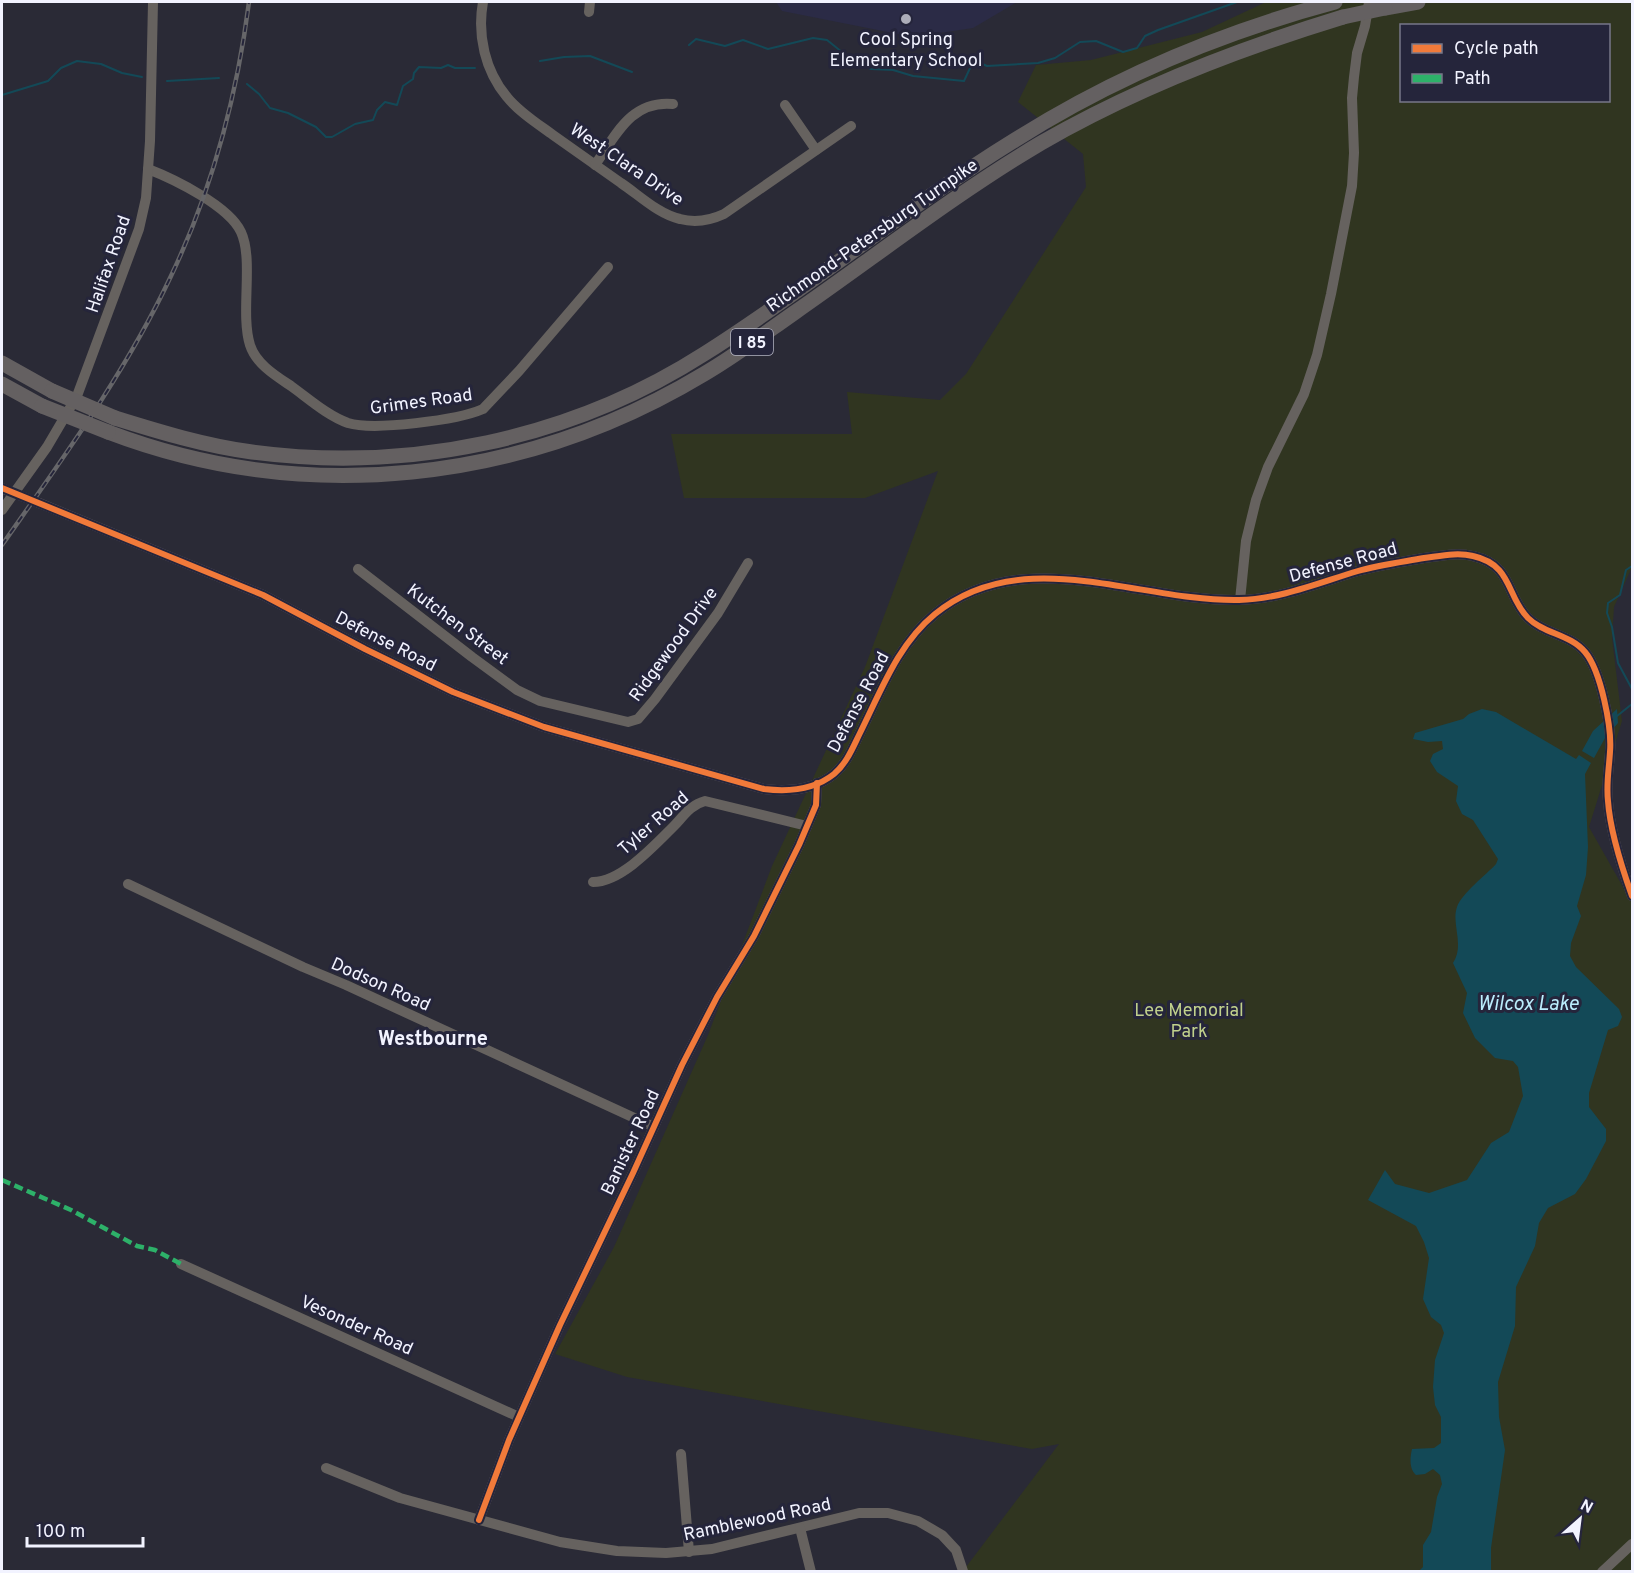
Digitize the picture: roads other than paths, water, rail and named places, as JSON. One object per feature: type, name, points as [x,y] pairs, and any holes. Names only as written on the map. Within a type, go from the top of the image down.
[{"type":"highway","name":"Richmond-Petersburg Turnpike","points":[[2,363],[52,391],[115,418],[177,437],[222,447],[273,454],[333,458],[394,457],[463,448],[510,437],[573,418],[638,391],[704,355],[967,171],[1067,109],[1115,84],[1207,44],[1304,10],[1335,2]]},
{"type":"highway","name":"Richmond-Petersburg Turnpike","points":[[2,384],[42,406],[146,447],[220,464],[280,473],[346,476],[395,474],[480,463],[555,443],[633,413],[706,373],[971,188],[1073,126],[1170,78],[1230,54],[1342,17],[1418,2]]},
{"type":"street","name":"Halifax Road","points":[[2,510],[47,447],[72,405],[109,315],[139,229],[146,198],[148,169],[153,2]]},
{"type":"street","name":"West Clara Drive","points":[[483,2],[481,25],[486,56],[507,98],[538,124],[670,216],[691,221],[715,218],[738,206],[851,126]]},
{"type":"street","points":[[1240,600],[1246,541],[1256,500],[1268,467],[1304,394],[1317,355],[1329,305],[1352,186],[1354,153],[1352,98],[1357,53],[1369,2]]},
{"type":"street","points":[[595,165],[620,130],[641,109],[654,104],[673,104]]},
{"type":"street","points":[[785,105],[816,150]]},
{"type":"street","name":"Grimes Road","points":[[148,169],[204,197],[241,232],[245,253],[249,341],[254,356],[274,374],[337,418],[357,425],[389,425],[442,419],[475,413],[483,409],[519,371],[608,267]]},
{"type":"street","name":"Defense Road","points":[[39,503],[263,595],[431,682],[531,722],[764,789],[788,790],[817,783],[836,773],[847,758],[895,662],[909,641],[936,614],[968,593],[999,582],[1038,579],[1088,582],[1195,598],[1240,600],[1286,594],[1381,566],[1446,555],[1471,555],[1495,566],[1510,585],[1526,616],[1539,626],[1570,640],[1584,651],[1596,670],[1605,705],[1610,752],[1607,786],[1609,810],[1632,896]]},
{"type":"street","name":"Ridgewood Drive","points":[[540,701],[626,722],[638,719],[718,613],[748,563]]},
{"type":"street","name":"Kutchen Street","points":[[358,569],[517,690],[540,701]]},
{"type":"street","points":[[531,722],[540,701]]},
{"type":"street","name":"Banister Road","points":[[479,1520],[519,1417],[560,1325],[702,1025],[754,936],[807,826],[816,805],[817,783]]},
{"type":"street","name":"Tyler Road","points":[[593,882],[615,877],[652,847],[692,807],[705,801],[807,826]]},
{"type":"street","name":"Dodson Road","points":[[128,884],[303,967],[654,1127]]},
{"type":"street","name":"Vesonder Road","points":[[181,1264],[519,1417]]},
{"type":"street","points":[[681,1454],[689,1552]]},
{"type":"street","name":"Ramblewood Road","points":[[326,1467],[400,1498],[479,1520],[589,1548],[642,1553],[689,1552],[740,1543],[859,1513],[888,1513],[904,1516],[932,1528],[950,1542],[960,1559],[963,1571]]},
{"type":"street","points":[[800,1528],[811,1572]]},
{"type":"street","points":[[1602,1572],[1632,1544]]},
{"type":"water","name":"Wilcox Lake","points":[[1482,709],[1496,712],[1576,759],[1579,755],[1591,763],[1585,774],[1588,847],[1586,875],[1577,906],[1581,916],[1571,943],[1570,956],[1576,967],[1619,1009],[1622,1017],[1618,1026],[1608,1030],[1589,1093],[1589,1107],[1606,1129],[1606,1141],[1586,1179],[1575,1194],[1548,1208],[1539,1223],[1535,1246],[1516,1287],[1515,1326],[1498,1382],[1499,1417],[1505,1450],[1491,1548],[1491,1571],[1419,1571],[1423,1567],[1423,1545],[1431,1532],[1437,1497],[1442,1484],[1440,1475],[1433,1469],[1425,1474],[1416,1475],[1411,1467],[1411,1456],[1412,1449],[1434,1448],[1441,1443],[1441,1417],[1435,1405],[1433,1387],[1435,1360],[1444,1333],[1441,1325],[1431,1317],[1423,1299],[1429,1258],[1416,1226],[1368,1200],[1385,1170],[1395,1184],[1429,1193],[1467,1180],[1491,1143],[1509,1132],[1523,1096],[1518,1067],[1513,1061],[1495,1058],[1475,1038],[1463,1013],[1467,993],[1453,963],[1458,949],[1457,907],[1464,896],[1496,864],[1498,859],[1473,820],[1462,814],[1456,801],[1458,786],[1437,772],[1430,761],[1433,754],[1443,749],[1442,741],[1428,742],[1413,739],[1415,733],[1463,719]]},
{"type":"water","points":[[1617,709],[1618,723],[1605,738],[1594,758],[1582,751],[1593,731]]},
{"type":"waterway","points":[[689,45],[696,39],[725,46],[743,40],[768,49],[813,38],[827,40],[853,61],[871,69],[893,70],[913,76],[964,81],[976,61],[987,66],[1038,63],[1055,58],[1080,42],[1096,41],[1123,52],[1137,48],[1145,36],[1158,30],[1237,2]]},
{"type":"waterway","points":[[540,61],[590,56],[632,72]]},
{"type":"waterway","points":[[2,95],[48,81],[61,68],[77,61],[101,64],[122,73],[142,77]]},
{"type":"waterway","points":[[247,84],[270,108],[288,113],[316,127],[326,137],[332,137],[355,124],[373,120],[377,110],[385,102],[397,105],[403,86],[413,79],[419,67],[441,68],[448,65],[455,68],[475,68]]},
{"type":"waterway","points":[[167,81],[219,78]]},
{"type":"waterway","points":[[1632,566],[1626,570],[1620,595],[1608,603],[1607,613],[1612,627],[1618,663],[1632,689]]},
{"type":"waterway","points":[[1617,716],[1632,704]]},
{"type":"tunnel","points":[[6,490],[39,503]]},
{"type":"railway","points":[[2,545],[114,380],[171,276],[199,210],[221,142],[238,72],[249,2]]},
{"type":"place","name":"Cool Spring Elementary School","points":[[906,19]]},
{"type":"district","name":"Westbourne","points":[[433,1038]]},
{"type":"park label","name":"Lee Memorial Park","points":[[1189,1020]]}]
